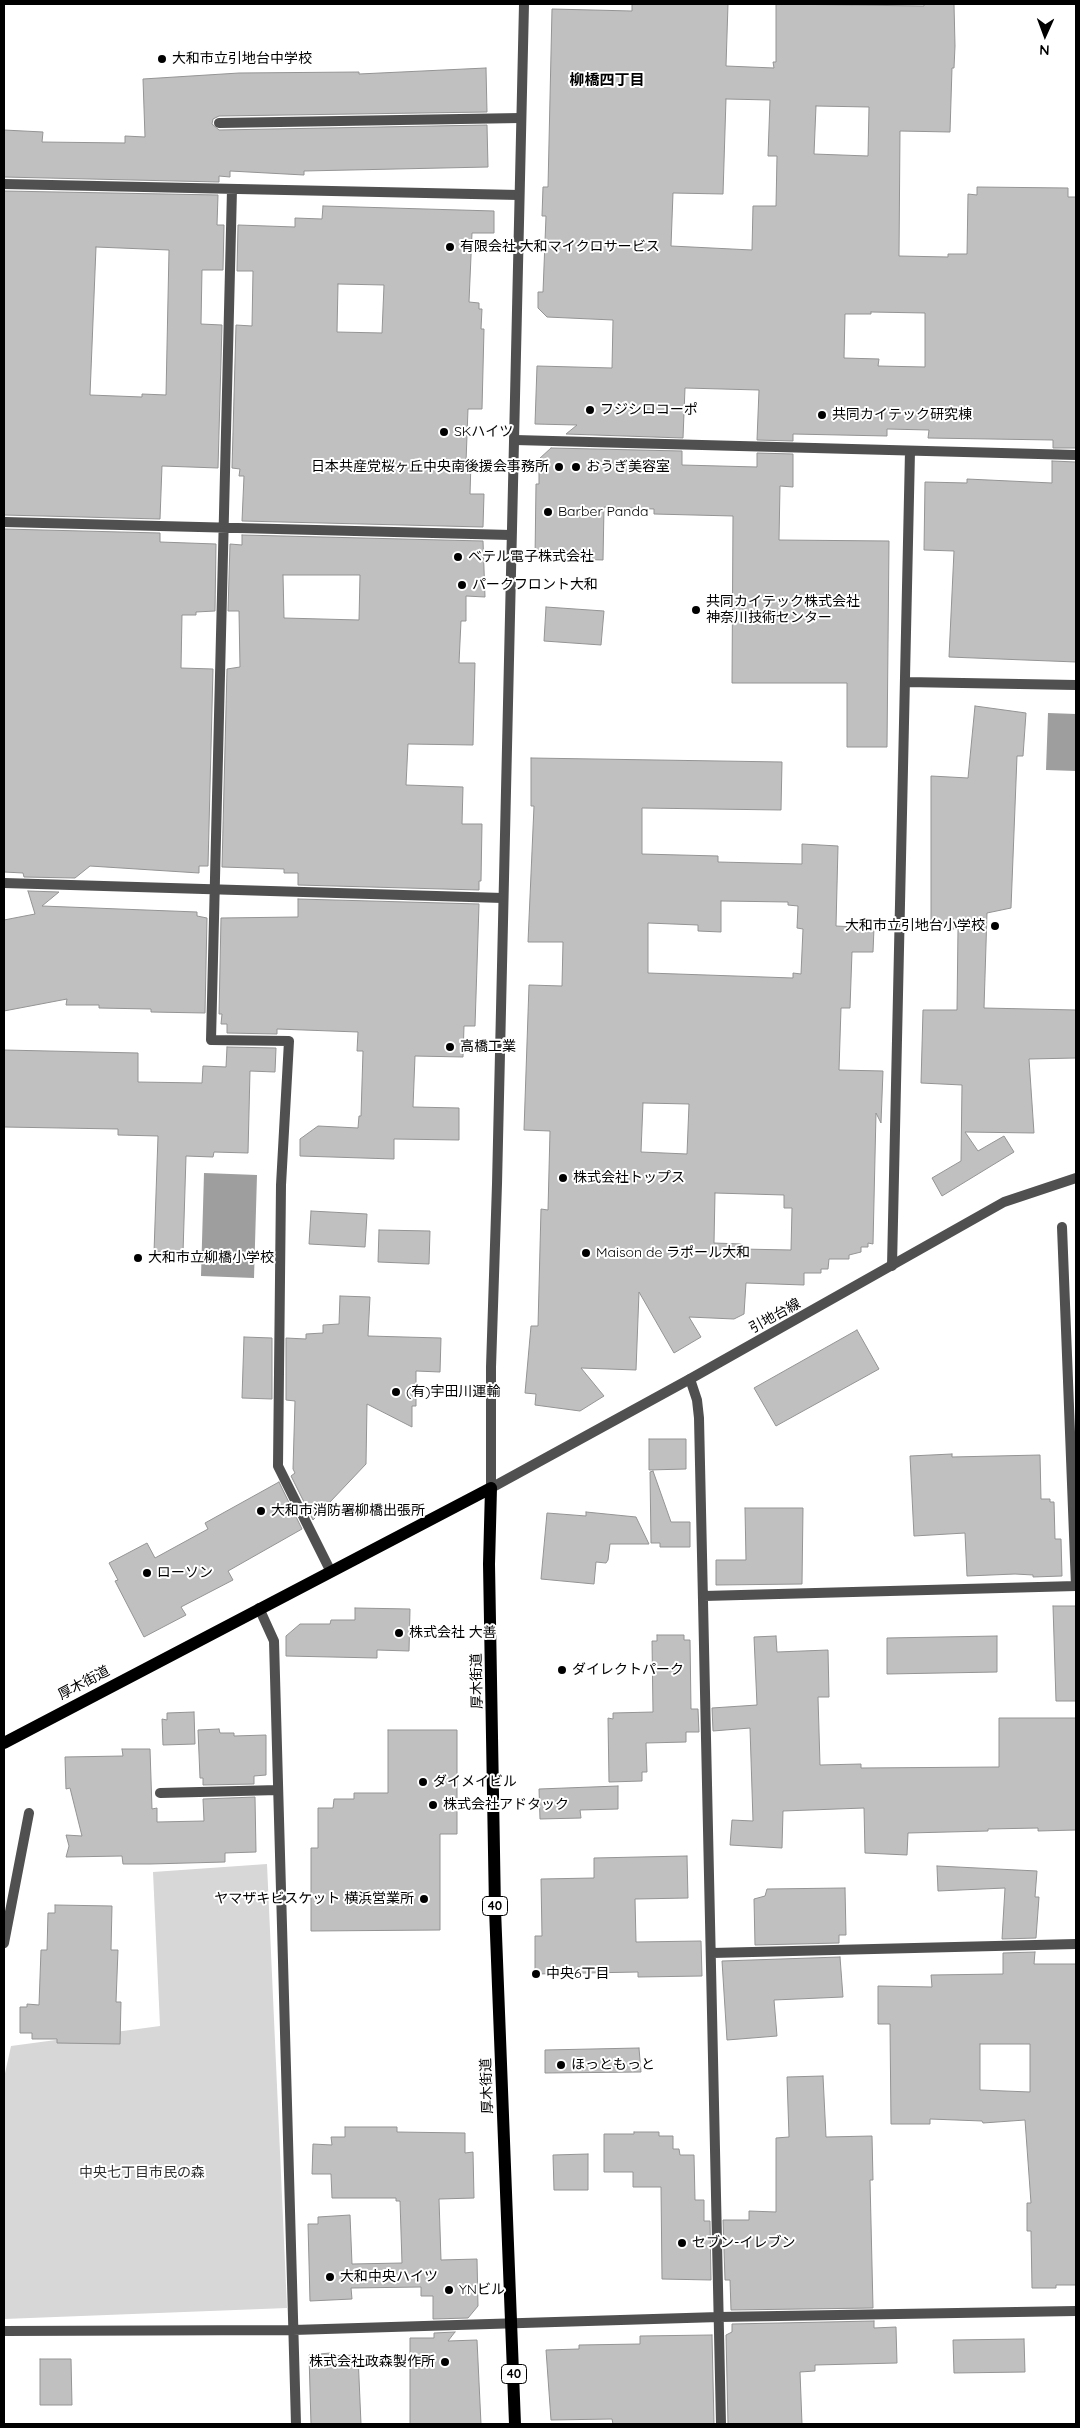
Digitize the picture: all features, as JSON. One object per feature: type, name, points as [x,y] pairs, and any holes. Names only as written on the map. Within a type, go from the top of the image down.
[{"type":"main road","name":"厚木街道","points":[[5,1739],[491,1488],[489,1564],[495,1899],[515,2424]]},
{"type":"street","points":[[491,1488],[491,1367],[497,1184],[524,4]]},
{"type":"street","points":[[219,123],[521,118]]},
{"type":"street","points":[[4,184],[519,194]]},
{"type":"street","points":[[232,189],[211,1040],[289,1041],[281,1185],[278,1466],[330,1570]]},
{"type":"street","points":[[515,440],[1076,456]]},
{"type":"street","points":[[892,1266],[910,451]]},
{"type":"street","points":[[4,522],[511,535]]},
{"type":"street","points":[[906,682],[1076,685]]},
{"type":"street","points":[[4,883],[503,898]]},
{"type":"street","name":"引地台線","points":[[491,1488],[690,1380],[1004,1202],[1076,1178]]},
{"type":"street","points":[[704,1596],[1076,1586],[1062,1227]]},
{"type":"street","points":[[690,1380],[697,1400],[699,1418],[721,2424]]},
{"type":"street","points":[[259,1608],[274,1641],[296,2424]]},
{"type":"street","points":[[160,1793],[278,1790]]},
{"type":"street","points":[[4,1944],[29,1813]]},
{"type":"street","points":[[712,1953],[1076,1944]]},
{"type":"street","points":[[4,2331],[293,2330],[719,2317],[1076,2311]]},
{"type":"green space","name":"中央七丁目市民の森","points":[[267,1864],[287,2308],[4,2319],[4,2078],[11,2046],[160,2026],[153,1872]]},
{"type":"shaded area","points":[[1048,713],[1076,714],[1076,771],[1046,770]]},
{"type":"shaded area","points":[[204,1173],[257,1175],[254,1278],[201,1276]]},
{"type":"building","points":[[632,4],[728,4],[726,66],[774,68],[773,62],[776,62],[776,4],[924,6],[924,4],[954,4],[955,46],[954,68],[952,68],[950,132],[900,131],[899,256],[948,257],[948,254],[967,254],[968,194],[977,195],[977,187],[1068,188],[1068,197],[1076,197],[1076,448],[1053,448],[1053,440],[928,438],[929,430],[887,429],[887,436],[793,434],[793,441],[757,440],[759,390],[685,388],[683,438],[566,434],[577,425],[535,424],[537,366],[612,368],[613,320],[547,317],[538,308],[538,292],[543,292],[546,216],[542,216],[543,187],[548,187],[552,9],[632,11]],"holes":[[[726,99],[770,100],[768,156],[777,156],[776,206],[753,206],[752,250],[671,246],[673,193],[723,194]],[[816,106],[869,107],[868,156],[814,154]],[[871,312],[925,313],[925,367],[878,366],[879,359],[844,358],[845,314],[871,314]]]},
{"type":"building","points":[[486,68],[487,112],[219,116],[213,119],[212,124],[219,130],[487,125],[488,167],[304,171],[304,175],[230,171],[230,177],[219,176],[219,182],[4,177],[4,130],[43,132],[42,142],[125,143],[125,136],[145,137],[143,79],[239,73],[359,72],[359,74]]},
{"type":"building","points":[[4,191],[218,195],[217,225],[224,225],[223,270],[202,270],[201,324],[222,325],[218,468],[162,466],[160,519],[4,515]],"holes":[[[96,247],[169,250],[166,395],[142,394],[142,397],[90,395]]]},
{"type":"building","points":[[323,206],[494,211],[494,233],[472,233],[469,302],[479,303],[479,309],[482,309],[481,329],[484,329],[482,409],[468,409],[466,462],[471,462],[470,494],[484,494],[483,527],[242,521],[244,476],[239,476],[240,469],[232,468],[236,325],[252,326],[253,271],[237,271],[238,225],[295,227],[295,218],[322,219]],"holes":[[[338,284],[384,285],[382,333],[337,332]]]},
{"type":"building","points":[[551,448],[682,451],[682,465],[757,467],[757,453],[793,454],[793,487],[780,486],[779,540],[889,541],[887,747],[847,747],[847,683],[732,683],[733,516],[654,514],[654,509],[604,507],[603,560],[535,558],[536,484],[539,484],[539,459]]},
{"type":"building","points":[[1052,461],[1076,462],[1076,662],[949,657],[954,551],[924,550],[925,482],[967,483],[967,479],[1052,483]]},
{"type":"building","points":[[4,529],[160,533],[160,542],[216,544],[215,611],[196,612],[196,615],[182,615],[181,668],[213,669],[208,866],[199,866],[199,873],[90,866],[75,878],[24,877],[23,873],[4,872]]},
{"type":"building","points":[[242,535],[483,541],[485,597],[466,596],[466,621],[461,621],[459,663],[475,663],[473,745],[408,744],[406,785],[463,787],[462,824],[482,824],[481,881],[479,881],[479,890],[298,885],[298,873],[284,873],[284,869],[222,867],[227,669],[240,667],[239,611],[228,611],[230,544],[242,545]],"holes":[[[283,575],[360,575],[359,620],[284,618]]]},
{"type":"building","points":[[546,607],[604,611],[601,645],[544,641]]},
{"type":"building","points":[[975,706],[1026,713],[1023,756],[1017,756],[1011,908],[987,913],[984,1008],[1076,1010],[1076,1058],[1029,1059],[1034,1133],[965,1132],[978,1151],[1004,1136],[1014,1152],[942,1196],[932,1178],[961,1161],[962,1085],[921,1083],[923,1010],[957,1010],[958,929],[931,928],[931,776],[968,778]]},
{"type":"building","points":[[531,758],[782,762],[781,810],[642,808],[642,854],[718,856],[718,862],[802,864],[802,844],[838,846],[836,926],[874,928],[873,952],[852,952],[850,1008],[841,1008],[839,1070],[883,1071],[881,1123],[876,1113],[873,1244],[868,1243],[868,1247],[861,1247],[861,1252],[849,1255],[849,1259],[829,1259],[828,1269],[821,1269],[821,1273],[804,1273],[804,1285],[746,1283],[744,1314],[734,1319],[689,1317],[701,1337],[674,1353],[639,1292],[636,1370],[581,1368],[604,1396],[580,1411],[535,1405],[536,1394],[525,1393],[531,1326],[538,1326],[541,1209],[548,1210],[550,1131],[524,1130],[529,985],[562,986],[563,942],[528,942],[534,806],[531,806]],"holes":[[[721,901],[788,902],[788,905],[798,906],[797,928],[803,929],[801,974],[793,973],[793,978],[648,973],[648,923],[698,925],[698,931],[721,932]],[[643,1103],[689,1104],[687,1154],[641,1152]],[[715,1193],[784,1195],[784,1208],[792,1208],[791,1250],[741,1249],[742,1244],[714,1243]]]},
{"type":"building","points":[[28,891],[59,892],[42,906],[197,912],[197,916],[207,918],[205,1013],[151,1012],[151,1009],[99,1008],[99,1005],[66,1005],[67,999],[4,1011],[4,920],[35,914]]},
{"type":"building","points":[[298,899],[479,904],[475,1026],[464,1026],[463,1057],[415,1056],[413,1107],[459,1108],[459,1140],[394,1139],[394,1159],[300,1156],[300,1139],[318,1126],[358,1128],[359,1116],[361,1116],[363,1051],[357,1051],[358,1032],[277,1029],[277,1034],[227,1033],[227,1024],[221,1024],[222,1014],[219,1014],[221,918],[298,917]]},
{"type":"building","points":[[227,1047],[276,1048],[275,1072],[250,1071],[248,1153],[214,1152],[213,1157],[186,1156],[183,1253],[154,1252],[158,1136],[118,1135],[118,1129],[4,1127],[4,1050],[138,1053],[138,1082],[202,1083],[203,1066],[226,1067]]},
{"type":"building","points":[[311,1211],[367,1214],[365,1247],[309,1244]]},
{"type":"building","points":[[379,1230],[430,1231],[429,1264],[378,1262]]},
{"type":"building","points":[[340,1296],[370,1297],[368,1336],[441,1338],[440,1372],[416,1371],[416,1406],[412,1406],[412,1427],[367,1404],[366,1464],[313,1520],[291,1476],[295,1473],[293,1469],[295,1401],[286,1400],[286,1338],[306,1339],[306,1334],[323,1333],[323,1325],[339,1324]]},
{"type":"building","points":[[857,1330],[879,1369],[776,1426],[754,1388]]},
{"type":"building","points":[[244,1337],[272,1338],[272,1399],[242,1398]]},
{"type":"building","points":[[649,1439],[686,1439],[686,1469],[649,1470]]},
{"type":"building","points":[[952,1454],[952,1457],[1040,1455],[1041,1499],[1050,1499],[1050,1502],[1054,1502],[1055,1539],[1061,1539],[1062,1576],[1033,1577],[1033,1575],[1015,1574],[967,1576],[965,1533],[914,1536],[910,1456]]},
{"type":"building","points":[[653,1471],[671,1522],[690,1522],[690,1547],[660,1547],[660,1543],[651,1543],[650,1472]]},
{"type":"building","points":[[279,1482],[302,1529],[228,1571],[233,1580],[181,1607],[186,1615],[144,1637],[115,1581],[118,1580],[109,1563],[147,1543],[155,1558],[208,1529],[205,1523]]},
{"type":"building","points":[[745,1508],[803,1508],[802,1584],[716,1585],[716,1560],[746,1560]]},
{"type":"building","points":[[586,1512],[636,1517],[649,1544],[610,1544],[606,1563],[596,1562],[594,1584],[541,1579],[547,1513],[586,1516]]},
{"type":"building","points":[[1053,1606],[1076,1606],[1076,1701],[1056,1701]]},
{"type":"building","points":[[355,1608],[410,1609],[409,1651],[377,1650],[377,1658],[286,1656],[286,1636],[300,1624],[330,1624],[331,1620],[355,1620]]},
{"type":"building","points":[[657,1635],[684,1635],[684,1640],[690,1640],[691,1709],[698,1709],[699,1732],[686,1732],[686,1742],[646,1743],[647,1772],[642,1772],[642,1781],[609,1782],[608,1718],[613,1719],[613,1713],[653,1712],[652,1641],[657,1641]]},
{"type":"building","points":[[776,1636],[777,1652],[828,1650],[829,1697],[818,1697],[820,1765],[861,1764],[861,1768],[999,1767],[999,1718],[1076,1718],[1076,1830],[1038,1831],[1038,1828],[908,1833],[907,1855],[865,1853],[864,1808],[783,1811],[782,1848],[730,1845],[732,1820],[753,1821],[750,1728],[713,1731],[712,1708],[757,1705],[754,1637]]},
{"type":"building","points":[[997,1636],[997,1672],[887,1674],[887,1638]]},
{"type":"building","points":[[194,1712],[195,1744],[163,1745],[162,1719],[167,1720],[167,1713]]},
{"type":"building","points":[[219,1729],[220,1733],[234,1733],[234,1736],[266,1735],[266,1775],[254,1776],[254,1784],[203,1785],[203,1778],[200,1778],[198,1730]]},
{"type":"building","points":[[388,1730],[457,1730],[457,1834],[440,1834],[440,1930],[311,1931],[311,1848],[318,1848],[318,1808],[333,1808],[334,1799],[354,1799],[354,1793],[388,1793]]},
{"type":"building","points":[[122,1749],[150,1749],[152,1809],[157,1808],[157,1822],[204,1821],[203,1799],[255,1797],[256,1852],[225,1853],[225,1862],[150,1864],[123,1864],[122,1856],[66,1857],[69,1846],[66,1835],[82,1836],[70,1788],[66,1789],[65,1757],[123,1756]]},
{"type":"building","points":[[618,1786],[618,1809],[580,1810],[581,1818],[540,1819],[539,1789]]},
{"type":"building","points":[[687,1856],[688,1898],[635,1899],[636,1942],[701,1941],[702,1976],[638,1977],[638,1972],[535,1974],[535,1936],[542,1936],[541,1879],[594,1878],[594,1858]]},
{"type":"building","points":[[937,1866],[1037,1871],[1035,1897],[1039,1897],[1036,1938],[1002,1939],[1005,1888],[938,1891]]},
{"type":"building","points":[[845,1888],[846,1935],[839,1935],[839,1943],[755,1945],[754,1899],[765,1896],[767,1889]]},
{"type":"building","points":[[55,1905],[112,1906],[111,1950],[118,1950],[116,2002],[121,2002],[120,2044],[57,2043],[57,2039],[32,2039],[32,2033],[20,2033],[20,2007],[27,2007],[27,2004],[39,2005],[41,1950],[47,1950],[48,1913],[55,1913]]},
{"type":"building","points":[[1035,1952],[1034,1964],[1076,1964],[1076,2285],[1056,2285],[1056,2288],[1032,2288],[1031,2231],[1027,2231],[1027,2203],[1031,2203],[1025,2120],[983,2123],[982,2121],[930,2119],[930,2124],[891,2124],[890,2024],[878,2024],[878,1986],[932,1987],[931,1975],[1003,1974],[1003,1953]],"holes":[[[980,2044],[1030,2044],[1030,2092],[980,2090]]]},
{"type":"building","points":[[840,1957],[843,1997],[774,2000],[777,2036],[727,2040],[722,1961]]},
{"type":"building","points":[[639,2048],[641,2072],[545,2073],[545,2050]]},
{"type":"building","points":[[823,2076],[826,2137],[872,2136],[873,2180],[870,2180],[873,2308],[731,2310],[730,2280],[725,2280],[723,2220],[749,2220],[749,2211],[776,2212],[776,2138],[789,2137],[787,2077]]},
{"type":"building","points":[[345,2127],[397,2127],[397,2132],[465,2133],[465,2153],[473,2152],[474,2198],[439,2199],[441,2260],[477,2259],[478,2306],[468,2318],[433,2319],[433,2296],[421,2296],[421,2287],[351,2288],[352,2299],[310,2301],[308,2224],[318,2224],[318,2217],[350,2215],[352,2264],[402,2263],[400,2201],[396,2201],[396,2198],[332,2198],[331,2174],[312,2174],[313,2144],[332,2145],[331,2137],[345,2137]]},
{"type":"building","points":[[634,2132],[659,2132],[659,2136],[673,2136],[673,2149],[679,2149],[680,2155],[694,2155],[695,2200],[704,2200],[704,2221],[710,2221],[711,2280],[662,2279],[661,2187],[633,2187],[633,2172],[604,2172],[604,2134],[634,2134]]},
{"type":"building","points":[[588,2154],[588,2190],[554,2190],[553,2155]]},
{"type":"building","points":[[874,2321],[874,2328],[896,2327],[897,2363],[815,2365],[815,2371],[800,2372],[802,2424],[728,2424],[726,2335],[732,2332],[732,2324]]},
{"type":"building","points":[[455,2332],[448,2341],[477,2340],[481,2424],[410,2424],[410,2338],[434,2338],[434,2333]]},
{"type":"building","points":[[712,2335],[714,2424],[613,2424],[612,2419],[551,2420],[546,2350],[579,2349],[579,2345],[640,2344],[640,2336]]},
{"type":"building","points":[[1024,2339],[1025,2372],[954,2373],[953,2340]]},
{"type":"building","points":[[330,2353],[330,2356],[358,2355],[361,2424],[311,2424],[309,2355]]},
{"type":"building","points":[[40,2359],[71,2359],[72,2405],[40,2405]]},
{"type":"place","name":"大和市立引地台中学校","points":[[162,59]]},
{"type":"place","name":"有限会社 大和マイクロサービス","points":[[450,247]]},
{"type":"place","name":"フジシロコーポ","points":[[590,410]]},
{"type":"place","name":"共同カイテック研究棟","points":[[822,415]]},
{"type":"place","name":"SKハイツ","points":[[444,432]]},
{"type":"place","name":"日本共産党桜ヶ丘中央南後援会事務所","points":[[559,467]]},
{"type":"place","name":"おうぎ美容室","points":[[576,467]]},
{"type":"place","name":"Barber Panda","points":[[548,512]]},
{"type":"place","name":"ベテル電子株式会社","points":[[458,557]]},
{"type":"place","name":"パークフロント大和","points":[[462,585]]},
{"type":"place","name":"共同カイテック株式会社 神奈川技術センター","points":[[696,610]]},
{"type":"place","name":"大和市立引地台小学校","points":[[995,926]]},
{"type":"place","name":"高橋工業","points":[[450,1047]]},
{"type":"place","name":"株式会社トップス","points":[[563,1178]]},
{"type":"place","name":"Maison de ラポール大和","points":[[586,1253]]},
{"type":"place","name":"大和市立柳橋小学校","points":[[138,1258]]},
{"type":"place","name":"(有)宇田川運輸","points":[[396,1392]]},
{"type":"place","name":"大和市消防署柳橋出張所","points":[[261,1511]]},
{"type":"place","name":"ローソン","points":[[147,1573]]},
{"type":"place","name":"株式会社 大善","points":[[399,1633]]},
{"type":"place","name":"ダイレクトパーク","points":[[562,1670]]},
{"type":"place","name":"ダイメイビル","points":[[423,1782]]},
{"type":"place","name":"株式会社アドタック","points":[[433,1805]]},
{"type":"place","name":"ヤマザキビスケット 横浜営業所","points":[[424,1899]]},
{"type":"place","name":"中央6丁目","points":[[536,1974]]},
{"type":"place","name":"ほっともっと","points":[[561,2065]]},
{"type":"place","name":"セブン-イレブン","points":[[682,2243]]},
{"type":"place","name":"大和中央ハイツ","points":[[330,2277]]},
{"type":"place","name":"YNビル","points":[[449,2290]]},
{"type":"place","name":"株式会社政森製作所","points":[[445,2362]]},
{"type":"district","name":"柳橋四丁目","points":[[607,80]]}]
